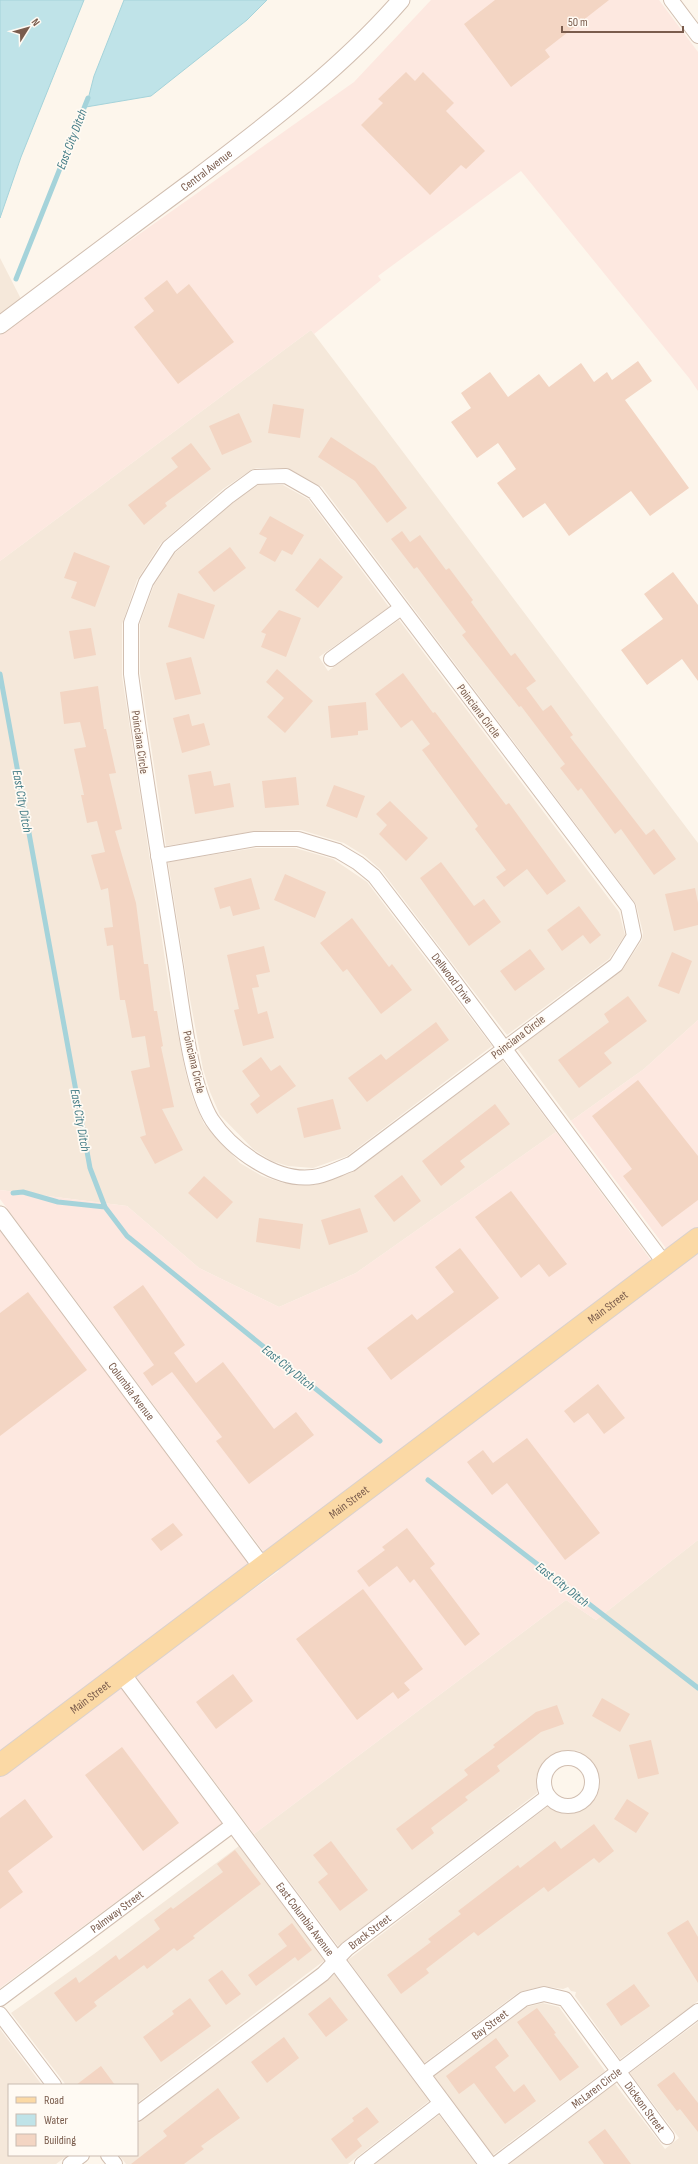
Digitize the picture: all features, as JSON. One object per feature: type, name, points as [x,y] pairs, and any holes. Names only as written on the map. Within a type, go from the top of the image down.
[{"type":"main road","name":"Main Street","points":[[0,1765],[698,1239]]},
{"type":"street","name":"Central Avenue","points":[[0,325],[259,131],[336,65],[382,21],[401,0]]},
{"type":"street","points":[[671,0],[698,36]]},
{"type":"street","name":"Poinciana Circle","points":[[286,476],[314,492],[401,608],[628,907],[634,936],[616,965],[351,1164],[313,1177],[285,1174],[268,1169],[247,1156],[212,1120],[202,1096],[195,1072],[180,996],[131,674],[131,623],[146,582],[169,548],[229,496],[256,477],[286,476]]},
{"type":"street","points":[[331,659],[401,608]]},
{"type":"street","name":"Dellwood Drive","points":[[158,856],[255,839],[298,839],[338,851],[358,863],[374,876],[505,1047],[665,1264]]},
{"type":"street","name":"Columbia Avenue","points":[[0,1215],[263,1568]]},
{"type":"street","name":"East Columbia Avenue","points":[[122,1674],[488,2164]]},
{"type":"street","name":"Brack Street","points":[[138,2113],[323,1974],[347,1949],[548,1796]]},
{"type":"street","name":"Palmway Street","points":[[0,1999],[234,1824]]},
{"type":"street","name":"Bay Street","points":[[422,2076],[524,1999],[544,1994],[565,1999]]},
{"type":"street","name":"Dickson Street","points":[[565,1999],[617,2072],[667,2137]]},
{"type":"street","name":"McLaren Circle","points":[[496,2164],[698,2011]]},
{"type":"street","points":[[0,2014],[53,2084]]},
{"type":"street","points":[[362,2164],[442,2102]]},
{"type":"street","points":[[70,2164],[81,2156]]},
{"type":"shaded area","points":[[431,0],[659,0],[698,52],[698,391],[521,171],[378,276],[381,280],[314,334],[311,330],[0,561],[0,335],[73,281],[354,82]]},
{"type":"shaded area","points":[[0,258],[21,299],[0,315]]},
{"type":"shaded area","points":[[311,330],[698,843],[698,1020],[644,1069],[571,1121],[517,1048],[623,969],[642,940],[643,933],[636,904],[322,487],[287,468],[257,468],[251,470],[223,489],[161,543],[137,580],[122,624],[122,676],[171,999],[186,1075],[193,1099],[204,1124],[240,1163],[262,1176],[283,1183],[315,1185],[356,1170],[502,1060],[556,1132],[356,1273],[279,1307],[199,1268],[127,1206],[0,1190],[0,561]]},
{"type":"shaded area","points":[[258,485],[283,485],[308,499],[389,607],[319,657],[328,671],[399,620],[619,912],[625,935],[609,959],[507,1035],[381,870],[365,856],[344,843],[301,830],[256,831],[166,846],[140,673],[140,623],[154,585],[175,553],[234,502]]},
{"type":"shaded area","points":[[255,848],[295,848],[333,859],[367,882],[492,1046],[347,1156],[313,1168],[288,1166],[272,1161],[253,1149],[220,1115],[210,1092],[203,1069],[189,994],[168,862]]},
{"type":"shaded area","points":[[698,1020],[698,1228],[668,1251],[571,1121],[644,1069]]},
{"type":"shaded area","points":[[556,1132],[653,1263],[266,1555],[0,1199],[0,1190],[127,1206],[199,1268],[279,1307],[356,1273]]},
{"type":"shaded area","points":[[0,1230],[251,1567],[0,1754]]},
{"type":"shaded area","points":[[698,1249],[698,1540],[596,1620],[566,1600],[254,1834],[135,1675],[279,1571],[276,1568]]},
{"type":"shaded area","points":[[698,1540],[698,2001],[620,2059],[575,1996],[576,1992],[571,1991],[568,1987],[563,1989],[543,1986],[519,1992],[424,2063],[348,1960],[547,1807],[565,1814],[572,1813],[590,1804],[595,1799],[600,1786],[595,1764],[579,1751],[572,1750],[553,1756],[539,1770],[536,1777],[537,1793],[338,1946],[254,1834],[566,1600],[596,1620]]},
{"type":"shaded area","points":[[120,1686],[222,1823],[0,1988],[0,1775]]},
{"type":"shaded area","points":[[239,1846],[325,1960],[138,2102],[138,2084],[65,2084],[11,2013],[94,1954]]},
{"type":"shaded area","points":[[335,1974],[429,2101],[348,2164],[126,2164],[120,2156],[138,2156],[138,2123]]},
{"type":"shaded area","points":[[543,2003],[559,2007],[605,2071],[493,2155],[434,2076],[527,2007]]},
{"type":"shaded area","points":[[698,2022],[698,2164],[509,2164],[615,2084],[665,2149],[679,2138],[630,2073]]},
{"type":"shaded area","points":[[0,2029],[41,2084],[8,2084],[8,2156],[67,2156],[56,2164],[0,2164]]},
{"type":"shaded area","points":[[439,2115],[476,2164],[375,2164]]},
{"type":"water","points":[[0,0],[84,0],[21,157],[0,218]]},
{"type":"water","points":[[124,0],[267,0],[247,20],[151,96],[86,107],[94,76]]},
{"type":"building","points":[[495,0],[609,0],[545,50],[550,57],[511,87],[464,24]]},
{"type":"building","points":[[406,72],[415,81],[423,72],[454,103],[446,111],[485,151],[466,169],[461,165],[430,195],[361,125],[383,103],[378,99]]},
{"type":"building","points":[[167,280],[177,294],[189,284],[234,342],[178,384],[134,327],[154,311],[144,298]]},
{"type":"building","points":[[638,361],[652,381],[625,400],[689,488],[650,516],[631,491],[569,536],[545,503],[523,518],[497,483],[516,469],[498,443],[477,458],[451,422],[471,408],[461,393],[490,372],[508,397],[539,374],[549,387],[581,363],[594,382],[607,372],[612,380]]},
{"type":"building","points":[[273,404],[304,409],[300,438],[268,433]]},
{"type":"building","points":[[239,413],[252,442],[222,455],[209,426]]},
{"type":"building","points":[[331,437],[375,466],[407,508],[387,523],[355,481],[318,457]]},
{"type":"building","points":[[191,443],[211,469],[165,503],[167,506],[144,525],[128,505],[178,467],[171,458]]},
{"type":"building","points":[[270,516],[304,535],[292,555],[282,550],[275,562],[259,553],[267,538],[259,534]]},
{"type":"building","points":[[402,531],[410,542],[420,535],[446,570],[449,568],[473,600],[471,602],[511,656],[515,653],[536,681],[526,688],[543,711],[551,705],[573,735],[570,737],[646,835],[654,829],[676,859],[654,875],[621,829],[615,834],[581,788],[578,791],[560,768],[565,764],[521,706],[519,707],[462,635],[466,632],[417,567],[414,569],[391,539]]},
{"type":"building","points":[[230,547],[246,568],[214,592],[198,572]]},
{"type":"building","points":[[74,552],[110,566],[95,607],[71,598],[77,582],[64,578]]},
{"type":"building","points":[[320,558],[343,577],[318,608],[295,590]]},
{"type":"building","points":[[673,572],[698,605],[698,681],[682,659],[647,685],[621,650],[663,619],[644,594]]},
{"type":"building","points":[[178,593],[215,605],[204,639],[168,627]]},
{"type":"building","points":[[279,610],[301,618],[286,657],[261,647],[266,634],[261,632]]},
{"type":"building","points":[[91,628],[96,655],[74,659],[69,631]]},
{"type":"building","points":[[191,657],[201,694],[175,700],[166,663]]},
{"type":"building","points":[[277,669],[313,701],[285,733],[267,717],[284,698],[266,682]]},
{"type":"building","points":[[403,673],[433,713],[435,712],[506,805],[509,803],[566,881],[547,895],[527,869],[504,887],[496,877],[506,870],[475,829],[478,826],[422,750],[430,744],[412,720],[401,728],[375,694]]},
{"type":"building","points":[[98,686],[104,729],[106,729],[116,773],[109,774],[122,829],[115,831],[136,903],[144,964],[148,964],[154,1011],[157,1011],[163,1046],[161,1047],[174,1107],[162,1109],[183,1150],[155,1164],[140,1137],[146,1135],[131,1071],[150,1067],[145,1036],[132,1038],[125,1000],[120,1000],[113,945],[107,946],[104,928],[113,927],[108,888],[101,890],[91,855],[105,852],[97,821],[87,823],[81,795],[84,795],[74,749],[86,747],[80,722],[64,724],[60,692]]},
{"type":"building","points":[[366,702],[368,730],[358,731],[358,735],[331,738],[328,706]]},
{"type":"building","points":[[189,714],[192,726],[204,723],[210,745],[182,753],[173,718]]},
{"type":"building","points":[[211,771],[214,786],[230,783],[234,807],[195,814],[188,775]]},
{"type":"building","points":[[296,777],[299,805],[265,808],[262,781]]},
{"type":"building","points":[[334,785],[365,796],[357,818],[326,806]]},
{"type":"building","points":[[390,801],[428,838],[406,861],[379,834],[387,825],[376,814]]},
{"type":"building","points":[[441,862],[474,906],[484,899],[501,922],[469,946],[420,878]]},
{"type":"building","points":[[285,874],[326,892],[315,918],[274,900]]},
{"type":"building","points":[[251,878],[260,909],[233,916],[230,906],[220,909],[214,888]]},
{"type":"building","points":[[695,888],[698,903],[698,925],[674,931],[665,894]]},
{"type":"building","points":[[579,906],[601,935],[590,944],[583,935],[562,951],[547,930]]},
{"type":"building","points":[[352,918],[389,967],[392,964],[412,990],[381,1014],[347,969],[343,972],[320,943]]},
{"type":"building","points":[[264,946],[270,972],[256,975],[259,987],[252,988],[258,1014],[267,1011],[274,1038],[243,1046],[234,1010],[239,1009],[227,955]]},
{"type":"building","points":[[530,949],[545,969],[515,991],[500,971]]},
{"type":"building","points":[[672,952],[692,961],[679,994],[658,986]]},
{"type":"building","points":[[628,996],[647,1021],[604,1053],[612,1063],[579,1088],[558,1060],[609,1022],[604,1014]]},
{"type":"building","points":[[436,1022],[449,1040],[367,1102],[348,1078],[381,1054],[386,1060]]},
{"type":"building","points":[[261,1057],[271,1071],[280,1065],[296,1086],[257,1114],[250,1104],[260,1096],[242,1071]]},
{"type":"building","points":[[638,1080],[698,1156],[698,1200],[662,1227],[623,1176],[632,1169],[592,1116]]},
{"type":"building","points":[[333,1099],[341,1129],[304,1138],[297,1108]]},
{"type":"building","points":[[495,1104],[510,1124],[460,1161],[465,1167],[441,1186],[422,1161]]},
{"type":"building","points":[[402,1175],[421,1201],[394,1222],[374,1196]]},
{"type":"building","points":[[204,1176],[233,1202],[217,1219],[188,1193]]},
{"type":"building","points":[[511,1191],[567,1264],[549,1277],[539,1264],[521,1278],[475,1217]]},
{"type":"building","points":[[360,1208],[368,1232],[329,1245],[321,1220]]},
{"type":"building","points":[[259,1218],[303,1224],[300,1249],[256,1242]]},
{"type":"building","points":[[460,1248],[499,1298],[391,1380],[367,1348],[412,1314],[417,1320],[454,1292],[435,1267]]},
{"type":"building","points":[[143,1285],[185,1345],[174,1353],[196,1383],[223,1362],[274,1429],[296,1412],[314,1435],[249,1484],[216,1441],[222,1437],[172,1372],[152,1386],[143,1373],[154,1365],[113,1307]]},
{"type":"building","points":[[28,1292],[87,1370],[0,1436],[0,1313]]},
{"type":"building","points":[[598,1384],[625,1418],[604,1434],[588,1413],[574,1423],[564,1411]]},
{"type":"building","points":[[527,1438],[600,1533],[565,1560],[507,1483],[492,1495],[467,1462],[483,1450],[493,1463]]},
{"type":"building","points":[[173,1523],[183,1535],[161,1551],[151,1539]]},
{"type":"building","points":[[407,1528],[435,1564],[430,1568],[480,1634],[465,1646],[414,1579],[410,1583],[397,1566],[369,1587],[357,1571],[385,1550],[382,1547]]},
{"type":"building","points":[[363,1589],[423,1669],[404,1683],[410,1690],[398,1699],[393,1692],[357,1720],[296,1639]]},
{"type":"building","points":[[233,1674],[253,1701],[216,1729],[196,1702]]},
{"type":"building","points":[[602,1698],[630,1714],[620,1732],[592,1716]]},
{"type":"building","points":[[557,1705],[564,1724],[541,1732],[497,1766],[500,1771],[465,1797],[468,1800],[431,1828],[434,1833],[412,1850],[396,1829],[468,1775],[464,1770],[495,1747],[493,1745],[536,1712]]},
{"type":"building","points":[[651,1740],[659,1774],[638,1779],[629,1745]]},
{"type":"building","points":[[122,1747],[179,1823],[143,1851],[85,1775]]},
{"type":"building","points":[[25,1799],[53,1837],[8,1871],[23,1892],[0,1909],[0,1818]]},
{"type":"building","points":[[627,1799],[649,1813],[636,1833],[614,1819]]},
{"type":"building","points":[[594,1824],[614,1851],[599,1863],[594,1858],[548,1892],[544,1887],[478,1936],[474,1932],[426,1969],[429,1973],[401,1994],[387,1975],[431,1942],[428,1939],[461,1914],[458,1911],[518,1865],[520,1868],[555,1841],[561,1849]]},
{"type":"building","points":[[331,1841],[368,1890],[340,1911],[318,1882],[328,1874],[313,1855]]},
{"type":"building","points":[[235,1850],[261,1884],[193,1936],[195,1938],[177,1951],[174,1948],[147,1969],[144,1965],[94,2002],[97,2006],[76,2022],[54,1993],[76,1977],[79,1983],[116,1955],[119,1960],[160,1929],[154,1920],[171,1907],[173,1909],[223,1872],[217,1864]]},
{"type":"building","points":[[688,1920],[698,1937],[698,1983],[667,1933]]},
{"type":"building","points":[[292,1923],[312,1950],[298,1961],[295,1957],[256,1986],[248,1975],[287,1946],[278,1934]]},
{"type":"building","points":[[222,1970],[241,1994],[226,2005],[208,1980]]},
{"type":"building","points":[[634,1984],[650,2006],[621,2026],[606,2004]]},
{"type":"building","points":[[330,1997],[348,2020],[326,2037],[308,2014]]},
{"type":"building","points":[[190,1998],[211,2026],[161,2062],[143,2037],[174,2014],[172,2011]]},
{"type":"building","points":[[537,2008],[556,2033],[554,2034],[579,2067],[560,2081],[517,2022]]},
{"type":"building","points":[[284,2037],[299,2058],[267,2083],[251,2062]]},
{"type":"building","points":[[496,2038],[509,2056],[495,2067],[514,2092],[524,2084],[536,2101],[505,2124],[474,2083],[459,2094],[446,2076]]},
{"type":"building","points":[[101,2066],[114,2084],[77,2084]]},
{"type":"building","points":[[674,2072],[698,2103],[698,2132],[680,2109],[677,2111],[657,2085]]},
{"type":"building","points":[[218,2088],[240,2118],[201,2146],[204,2149],[184,2164],[131,2164],[167,2136],[163,2131]]},
{"type":"building","points":[[367,2107],[379,2122],[357,2139],[362,2146],[346,2159],[331,2139],[354,2121],[352,2118]]},
{"type":"building","points":[[605,2129],[631,2164],[604,2164],[588,2142]]},
{"type":"waterway","name":"East City Ditch","points":[[16,279],[88,98]]},
{"type":"waterway","name":"East City Ditch","points":[[0,674],[90,1168],[105,1207],[127,1236],[380,1441]]},
{"type":"waterway","points":[[13,1193],[23,1192],[58,1202],[105,1207]]},
{"type":"waterway","name":"East City Ditch","points":[[428,1480],[698,1688]]}]
